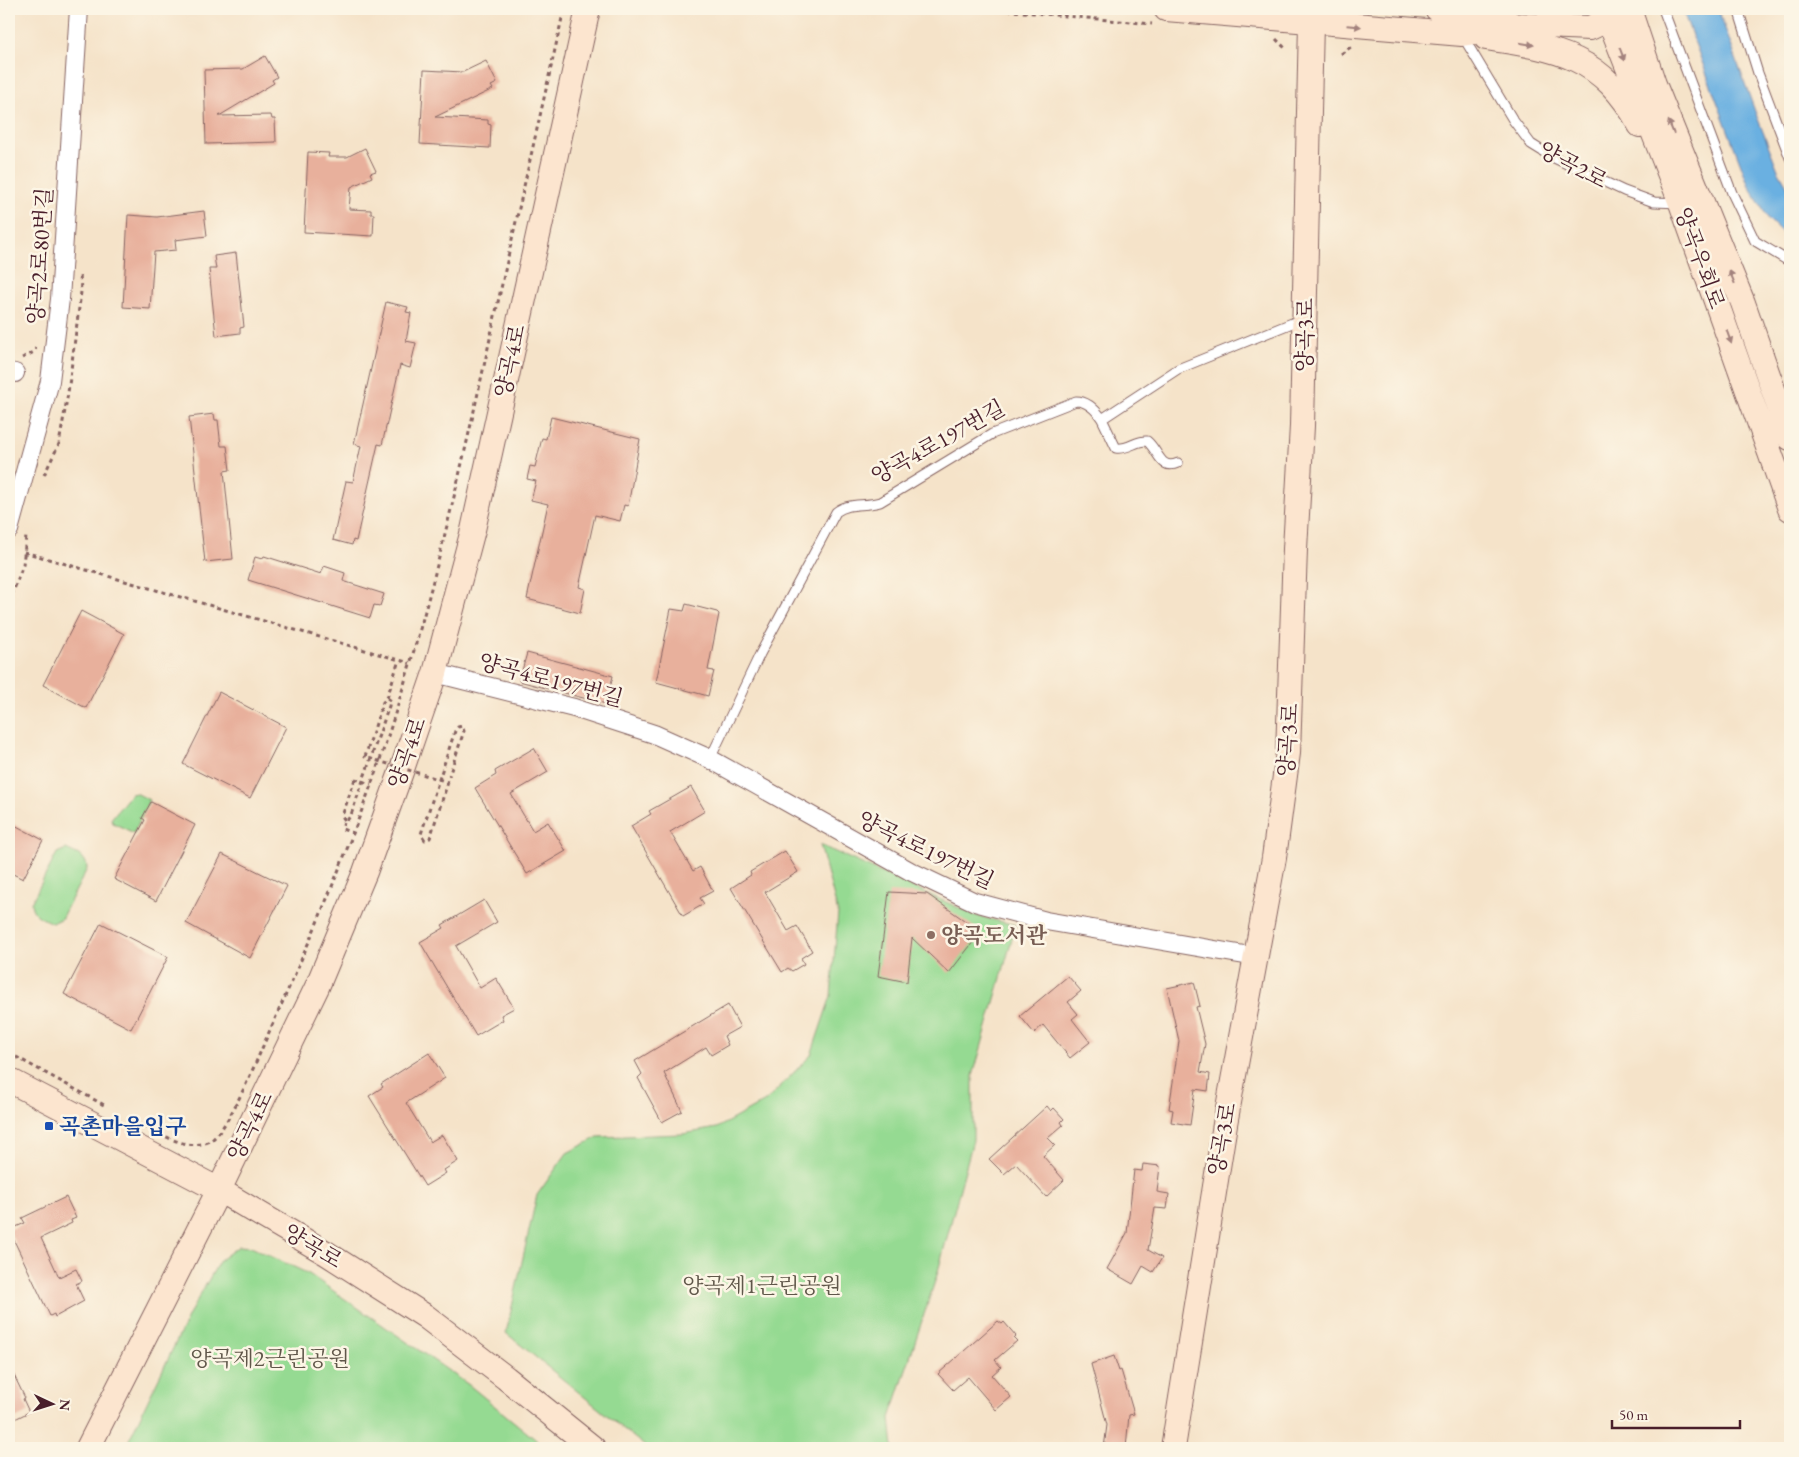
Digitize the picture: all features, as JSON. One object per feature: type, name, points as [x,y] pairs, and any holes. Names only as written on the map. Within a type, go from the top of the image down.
[{"type":"street","name":"양곡2로80번길","points":[[9,530],[45,400],[55,347],[60,299],[79,9]]},
{"type":"street","name":"양곡4로","points":[[88,1448],[219,1190],[344,926],[435,673],[486,473],[588,9]]},
{"type":"street","points":[[1437,9],[1455,9],[1521,26]]},
{"type":"street","points":[[1462,34],[1521,26],[1590,28],[1621,11]]},
{"type":"street","name":"양곡우회로","points":[[1621,11],[1681,203],[1790,509]]},
{"type":"street","name":"양곡우회로","points":[[1621,11],[1654,84],[1743,303],[1790,438]]},
{"type":"street","points":[[1163,16],[1311,22],[1462,34],[1543,47],[1570,55],[1607,81],[1634,116],[1681,203]]},
{"type":"street","name":"양곡3로","points":[[1173,1448],[1220,1153],[1277,840],[1288,753],[1305,318],[1311,22]]},
{"type":"street","name":"양곡4로197번길","points":[[435,673],[621,722],[654,734],[710,759],[910,871],[975,902],[1046,921],[1256,957]]},
{"type":"street","name":"양곡로","points":[[9,1080],[219,1190],[326,1252],[425,1316],[593,1448]]},
{"type":"lane","points":[[1662,9],[1732,193],[1755,241],[1790,262]]},
{"type":"lane","points":[[1738,9],[1758,73],[1790,158]]},
{"type":"lane","name":"양곡2로","points":[[1462,34],[1513,120],[1531,144],[1552,157],[1624,192],[1654,202],[1681,203]]},
{"type":"lane","points":[[1178,463],[1172,466],[1164,464],[1147,441],[1138,442],[1126,448],[1116,448],[1102,419],[1178,369],[1305,318]]},
{"type":"lane","name":"양곡4로197번길","points":[[710,759],[760,654],[836,512],[843,506],[867,506],[880,502],[992,434],[1060,406],[1083,400],[1102,419]]},
{"type":"path","points":[[140,1124],[179,1142],[188,1144],[209,1141],[218,1134],[227,1122],[317,926],[353,833],[410,664],[457,484],[564,9]]},
{"type":"path","points":[[990,9],[1163,16]]},
{"type":"path","points":[[1270,36],[1278,40],[1287,50]]},
{"type":"path","points":[[24,552],[410,664]]},
{"type":"path","points":[[398,660],[387,698],[383,702],[365,756],[429,776],[439,779],[448,782],[430,838],[425,840],[421,834],[423,830],[437,785],[440,776],[455,732],[458,726],[462,726],[464,729],[463,734],[449,776]]},
{"type":"path","points":[[344,822],[348,822],[350,818],[389,706],[390,700],[387,698]]},
{"type":"path","points":[[353,833],[342,829],[344,822],[342,816],[355,779],[371,784]]},
{"type":"path","points":[[9,1054],[105,1106]]},
{"type":"green space","points":[[136,793],[149,800],[134,833],[113,823],[111,819],[131,794]]},
{"type":"green space","name":"양곡제1근린공원","points":[[820,845],[977,916],[1016,925],[973,1076],[973,1140],[937,1275],[890,1418],[893,1448],[647,1448],[506,1333],[537,1195],[567,1153],[598,1137],[683,1134],[717,1128],[767,1100],[811,1055],[831,996],[838,913]]},
{"type":"green space","points":[[66,849],[83,858],[87,869],[61,919],[52,923],[35,913],[31,903],[57,853]]},
{"type":"green space","name":"양곡제2근린공원","points":[[239,1246],[251,1247],[309,1274],[469,1385],[546,1448],[125,1448],[192,1309],[220,1260]]},
{"type":"water","points":[[1682,9],[1718,9],[1778,170],[1790,191],[1790,240],[1769,220],[1749,186]]},
{"type":"building","points":[[265,56],[277,77],[272,80],[274,83],[219,116],[271,115],[272,119],[275,119],[276,142],[206,144],[204,70],[243,69]]},
{"type":"building","points":[[486,61],[497,83],[491,86],[493,89],[435,117],[488,120],[488,124],[491,125],[490,148],[420,144],[424,70],[463,72]]},
{"type":"building","points":[[365,148],[376,171],[370,173],[372,177],[351,187],[349,209],[371,210],[371,214],[374,214],[373,236],[304,232],[308,152],[329,153],[328,157],[347,157]]},
{"type":"building","points":[[204,211],[207,236],[175,240],[176,250],[154,252],[150,309],[123,307],[128,215],[157,217]]},
{"type":"building","points":[[236,253],[244,327],[240,328],[240,333],[216,336],[209,269],[216,269],[214,256]]},
{"type":"building","points":[[386,302],[408,307],[406,312],[411,313],[406,341],[416,343],[410,368],[400,365],[382,445],[378,444],[356,541],[353,540],[352,545],[333,540],[346,481],[353,482],[361,446],[354,444]]},
{"type":"building","points":[[214,414],[215,420],[218,420],[221,446],[227,446],[230,470],[224,471],[233,559],[205,562],[189,417]]},
{"type":"building","points":[[551,417],[640,439],[628,506],[624,505],[620,521],[595,515],[579,587],[585,589],[580,613],[527,599],[548,504],[531,500],[536,481],[527,479],[530,466],[535,467],[542,438],[546,439]]},
{"type":"building","points":[[264,556],[321,574],[324,566],[345,573],[343,581],[384,594],[380,606],[374,605],[370,618],[248,580],[255,557],[262,559]]},
{"type":"building","points":[[686,604],[719,614],[708,670],[714,671],[708,696],[656,682],[671,609],[684,611]]},
{"type":"building","points":[[81,611],[124,634],[86,708],[43,685]]},
{"type":"building","points":[[527,653],[613,676],[606,704],[519,681]]},
{"type":"building","points":[[219,692],[286,727],[250,798],[183,764]]},
{"type":"building","points":[[534,748],[548,772],[511,794],[533,831],[548,822],[566,851],[527,874],[475,788],[496,775],[495,771]]},
{"type":"building","points":[[691,787],[705,811],[670,832],[693,871],[700,867],[713,891],[700,898],[704,904],[683,916],[631,826],[651,814],[649,811]]},
{"type":"building","points":[[151,802],[195,825],[156,901],[114,879],[145,820],[142,818]]},
{"type":"building","points":[[9,822],[43,840],[23,879],[9,872]]},
{"type":"building","points":[[785,851],[798,872],[765,892],[788,931],[797,926],[812,951],[801,958],[804,964],[792,971],[788,968],[782,972],[731,888],[751,875],[750,872]]},
{"type":"building","points":[[222,854],[287,886],[250,958],[186,923]]},
{"type":"building","name":"양곡도서관","points":[[889,892],[927,894],[981,932],[949,973],[912,938],[907,982],[878,976]]},
{"type":"building","points":[[484,900],[497,922],[456,946],[480,988],[496,978],[514,1008],[501,1015],[503,1020],[476,1036],[420,942],[444,928],[442,925]]},
{"type":"building","points":[[101,923],[168,957],[131,1029],[64,994]]},
{"type":"building","points":[[1068,976],[1081,991],[1068,1002],[1078,1014],[1072,1019],[1090,1042],[1070,1058],[1043,1025],[1034,1033],[1020,1016]]},
{"type":"building","points":[[1194,982],[1200,1006],[1196,1007],[1205,1044],[1200,1072],[1210,1074],[1208,1091],[1195,1089],[1190,1125],[1171,1122],[1173,1110],[1169,1109],[1179,1041],[1167,988]]},
{"type":"building","points":[[728,1005],[740,1027],[724,1036],[728,1045],[711,1055],[706,1047],[664,1073],[682,1111],[662,1122],[638,1078],[642,1074],[635,1061]]},
{"type":"building","points":[[429,1053],[445,1078],[406,1103],[430,1142],[442,1135],[458,1161],[444,1170],[446,1173],[425,1186],[369,1096],[383,1087],[381,1084]]},
{"type":"building","points":[[1047,1106],[1051,1111],[1054,1108],[1064,1119],[1061,1122],[1063,1125],[1048,1138],[1055,1145],[1043,1156],[1064,1180],[1046,1197],[1016,1164],[1004,1174],[989,1159]]},
{"type":"building","points":[[1143,1164],[1160,1166],[1157,1192],[1169,1194],[1167,1209],[1155,1208],[1148,1250],[1162,1258],[1153,1272],[1143,1266],[1133,1284],[1107,1269],[1127,1233],[1134,1170],[1142,1171]]},
{"type":"building","points":[[66,1197],[76,1218],[71,1220],[72,1223],[41,1238],[59,1277],[76,1269],[82,1281],[76,1284],[84,1301],[55,1317],[54,1314],[50,1316],[9,1230],[25,1223],[22,1218]]},
{"type":"building","points":[[998,1321],[1002,1324],[1004,1322],[1016,1336],[1014,1338],[1017,1341],[995,1360],[1001,1367],[992,1375],[1011,1397],[996,1410],[968,1377],[953,1390],[938,1374]]},
{"type":"building","points":[[1114,1356],[1119,1371],[1121,1370],[1134,1414],[1129,1415],[1126,1448],[1104,1448],[1107,1425],[1091,1364]]},
{"type":"building","points":[[9,1365],[25,1398],[23,1399],[29,1412],[9,1422]]},
{"type":"place","name":"양곡도서관","points":[[931,935]]},
{"type":"place","name":"곡촌마을입구","points":[[49,1126]]}]
